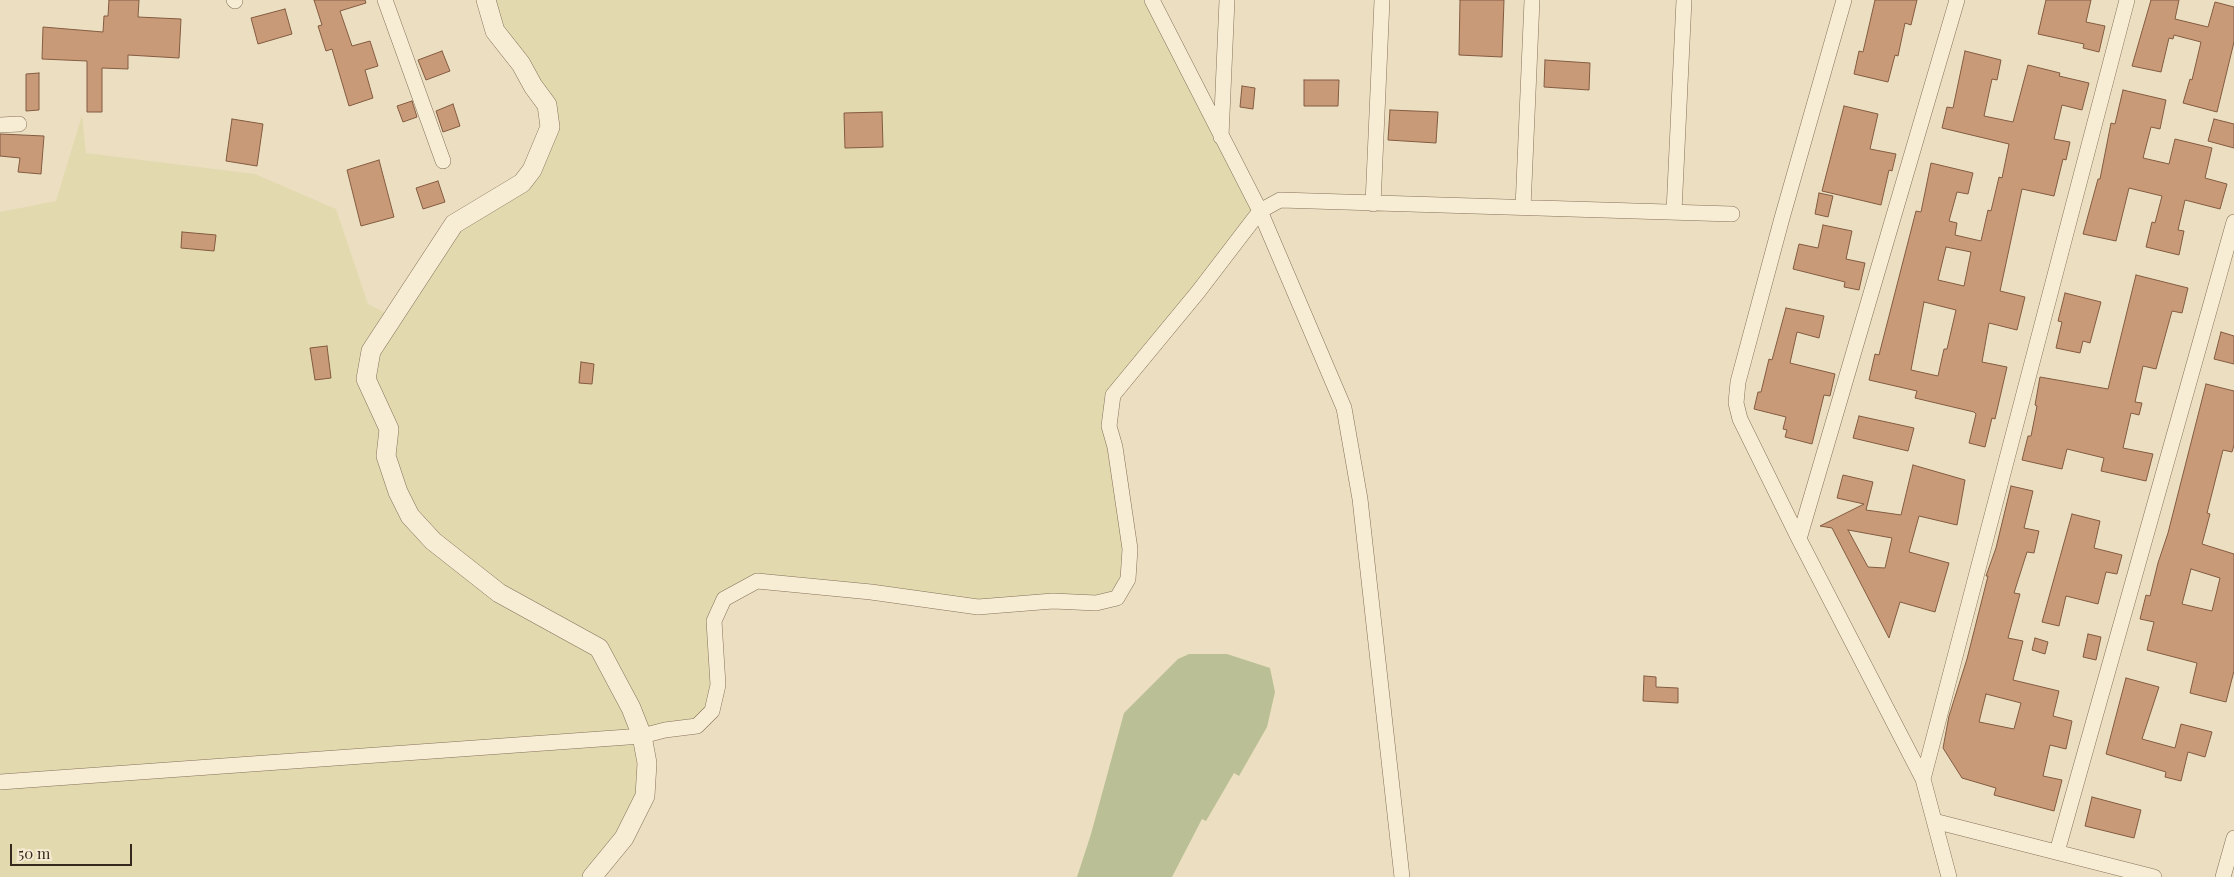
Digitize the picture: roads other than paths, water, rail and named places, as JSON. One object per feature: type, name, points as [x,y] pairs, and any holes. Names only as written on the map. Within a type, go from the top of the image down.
[{"type":"street","points":[[385,0],[443,161]]},
{"type":"street","points":[[486,0],[495,31],[521,64],[533,86],[547,105],[550,127],[532,170],[522,183],[454,224],[371,351],[366,379],[389,429],[386,456],[398,492],[410,516],[433,540],[500,594],[599,648],[631,708],[642,736],[647,762],[645,796],[624,838],[592,877]]},
{"type":"street","points":[[1152,0],[1260,211],[1344,408],[1362,518],[1402,877]]},
{"type":"street","points":[[1221,138],[1227,0]]},
{"type":"street","points":[[1373,204],[1382,0]]},
{"type":"street","points":[[1523,208],[1532,0]]},
{"type":"street","points":[[1674,212],[1684,0]]},
{"type":"street","points":[[1844,0],[1738,382],[1736,404],[1740,419],[1799,539],[1923,778],[1949,877]]},
{"type":"street","points":[[1799,539],[1957,0]]},
{"type":"street","points":[[1923,778],[2127,0]]},
{"type":"street","points":[[0,125],[19,124]]},
{"type":"street","points":[[0,782],[642,736],[665,730],[697,726],[712,711],[718,685],[714,621],[724,599],[757,581],[871,592],[978,607],[1053,601],[1096,603],[1117,598],[1128,580],[1130,549],[1117,455],[1108,426],[1113,395],[1198,292],[1260,211],[1280,200],[1732,214]]},
{"type":"street","points":[[2057,852],[2234,222]]},
{"type":"street","points":[[1934,821],[2154,877]]},
{"type":"street","points":[[2224,877],[2234,838]]}]
